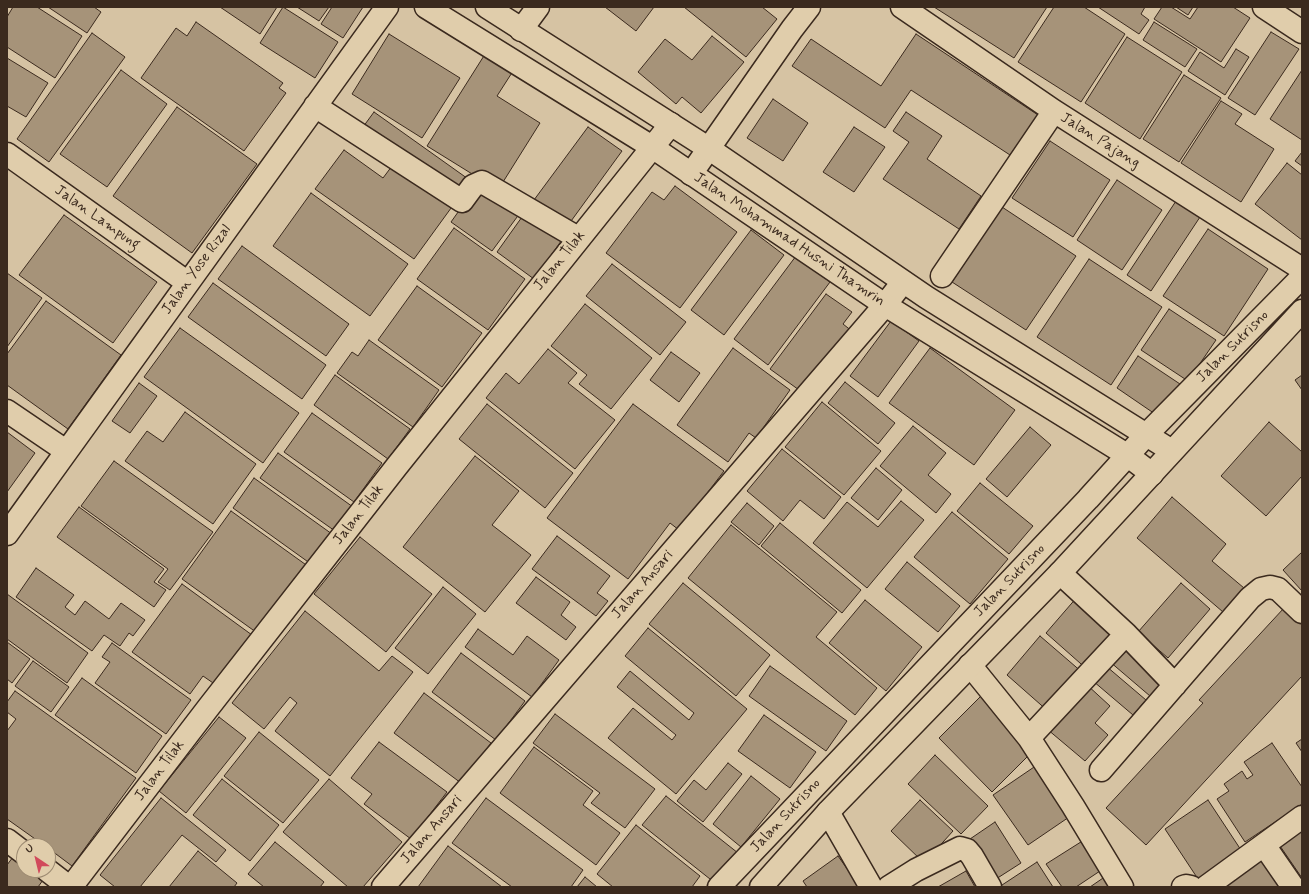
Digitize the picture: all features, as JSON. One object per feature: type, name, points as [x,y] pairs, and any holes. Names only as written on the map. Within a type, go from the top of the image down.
[{"type":"street","name":"Jalan Yose Rizal","points":[[7,534],[387,7]]},
{"type":"street","name":"Jalan Mohammad Husni Thamrin","points":[[426,7],[652,147],[885,305],[1128,455],[1152,474]]},
{"type":"street","name":"Jalan Mohammad Husni Thamrin","points":[[487,7],[708,148],[903,282],[1172,451]]},
{"type":"street","points":[[521,30],[538,7]]},
{"type":"street","points":[[691,174],[809,7]]},
{"type":"street","name":"Jalan Pajang","points":[[902,7],[1054,111],[1302,269]]},
{"type":"street","points":[[1268,8],[1302,32]]},
{"type":"street","points":[[315,106],[462,201],[473,186],[482,182],[578,238]]},
{"type":"street","points":[[942,276],[1054,111]]},
{"type":"street","points":[[652,147],[671,124]]},
{"type":"street","name":"Jalan Tilak","points":[[70,887],[217,696],[578,238],[652,147]]},
{"type":"street","name":"Jalan Lampung","points":[[7,154],[188,282]]},
{"type":"street","name":"Jalan Sutrisno","points":[[719,887],[1088,499],[1147,434],[1302,277]]},
{"type":"street","name":"Jalan Ansari","points":[[383,887],[885,305],[903,282]]},
{"type":"street","name":"Jalan Sutrisno","points":[[761,887],[828,812],[1060,573],[1302,311]]},
{"type":"street","points":[[7,412],[66,451]]},
{"type":"street","points":[[1060,573],[1126,634],[1175,684]]},
{"type":"street","points":[[1101,770],[1250,598],[1261,589],[1270,587],[1278,589],[1302,612]]},
{"type":"street","points":[[1029,738],[1126,634]]},
{"type":"street","points":[[970,665],[1029,738],[1073,806],[1122,887]]},
{"type":"street","points":[[828,812],[871,887]]},
{"type":"street","points":[[1206,887],[1302,817]]},
{"type":"street","points":[[7,840],[16,847]]},
{"type":"street","points":[[1264,845],[1293,887]]},
{"type":"street","points":[[889,887],[916,870],[960,848],[967,850],[972,856],[990,887]]},
{"type":"street","points":[[56,877],[70,887]]},
{"type":"street","points":[[1183,887],[1190,887]]},
{"type":"building","points":[[13,7],[37,7],[82,36],[55,78],[7,47],[7,17]]},
{"type":"building","points":[[48,7],[94,7],[101,12],[87,33]]},
{"type":"building","points":[[220,7],[277,7],[260,34]]},
{"type":"building","points":[[283,7],[338,42],[315,78],[260,43]]},
{"type":"building","points":[[297,7],[329,7],[319,21]]},
{"type":"building","points":[[332,7],[363,7],[343,38],[321,24]]},
{"type":"building","points":[[605,7],[654,7],[636,31]]},
{"type":"building","points":[[684,7],[762,7],[777,19],[746,57]]},
{"type":"building","points":[[934,7],[1047,7],[1014,58]]},
{"type":"building","points":[[1054,7],[1084,7],[1125,34],[1081,102],[1018,62]]},
{"type":"building","points":[[1098,7],[1145,7],[1141,14],[1149,20],[1139,34]]},
{"type":"building","points":[[1162,7],[1171,7],[1190,19],[1198,7],[1233,7],[1250,18],[1221,62],[1154,19]]},
{"type":"building","points":[[1176,7],[1193,7],[1188,15]]},
{"type":"building","points":[[196,22],[283,83],[279,88],[286,93],[244,151],[141,78],[176,28],[187,36]]},
{"type":"building","points":[[1154,22],[1197,49],[1185,67],[1143,40]]},
{"type":"building","points":[[1271,32],[1299,49],[1255,115],[1228,98]]},
{"type":"building","points":[[92,33],[125,57],[49,162],[17,139]]},
{"type":"building","points":[[389,34],[460,78],[422,138],[352,94]]},
{"type":"building","points":[[916,34],[1038,115],[1010,155],[911,90],[885,128],[792,66],[811,39],[881,86]]},
{"type":"building","points":[[712,36],[744,62],[701,113],[682,97],[676,104],[638,72],[665,39],[692,60]]},
{"type":"building","points":[[1127,37],[1182,72],[1140,139],[1085,103]]},
{"type":"building","points":[[1236,49],[1249,57],[1225,95],[1188,71],[1200,52],[1224,68]]},
{"type":"building","points":[[487,51],[515,68],[497,96],[540,123],[498,190],[427,146]]},
{"type":"building","points":[[7,58],[48,83],[26,117],[7,106]]},
{"type":"building","points":[[121,70],[167,104],[107,187],[60,154]]},
{"type":"building","points":[[1302,70],[1302,140],[1270,119]]},
{"type":"building","points":[[1184,75],[1221,98],[1179,162],[1143,139]]},
{"type":"building","points":[[773,99],[808,123],[783,161],[747,138]]},
{"type":"building","points":[[1221,101],[1242,114],[1235,124],[1274,149],[1241,202],[1181,163]]},
{"type":"building","points":[[177,107],[257,164],[192,253],[113,196]]},
{"type":"building","points":[[374,112],[471,181],[460,196],[363,127]]},
{"type":"building","points":[[906,112],[942,136],[927,159],[981,196],[959,229],[883,179],[909,142],[893,131]]},
{"type":"building","points":[[588,127],[622,151],[566,228],[531,204]]},
{"type":"building","points":[[854,127],[885,147],[854,192],[823,172]]},
{"type":"building","points":[[1050,141],[1110,180],[1073,237],[1012,198]]},
{"type":"building","points":[[344,150],[383,178],[395,162],[454,204],[414,259],[315,189]]},
{"type":"building","points":[[1302,152],[1302,166],[1295,161]]},
{"type":"building","points":[[1287,163],[1302,175],[1302,240],[1255,204]]},
{"type":"building","points":[[1117,180],[1162,210],[1122,270],[1077,240]]},
{"type":"building","points":[[478,184],[520,213],[492,251],[451,222]]},
{"type":"building","points":[[675,186],[737,232],[680,308],[606,253],[652,192],[664,200]]},
{"type":"building","points":[[311,193],[408,264],[370,316],[273,246]]},
{"type":"building","points":[[1178,198],[1202,214],[1151,291],[1127,275]]},
{"type":"building","points":[[1002,207],[1076,256],[1026,330],[952,282]]},
{"type":"building","points":[[527,210],[564,237],[534,279],[497,252]]},
{"type":"building","points":[[64,215],[157,282],[113,343],[19,275]]},
{"type":"building","points":[[454,228],[525,279],[488,330],[417,279]]},
{"type":"building","points":[[1208,229],[1268,269],[1224,336],[1163,296]]},
{"type":"building","points":[[751,230],[784,255],[724,335],[691,310]]},
{"type":"building","points":[[242,246],[349,324],[326,356],[218,279]]},
{"type":"building","points":[[796,256],[830,282],[768,365],[734,339]]},
{"type":"building","points":[[1089,259],[1162,307],[1111,385],[1037,337]]},
{"type":"building","points":[[612,264],[686,322],[660,355],[586,296]]},
{"type":"building","points":[[7,273],[42,298],[7,347]]},
{"type":"building","points":[[213,283],[326,365],[302,399],[188,317]]},
{"type":"building","points":[[417,286],[482,333],[442,387],[378,340]]},
{"type":"building","points":[[826,294],[852,312],[843,324],[853,332],[806,395],[770,369]]},
{"type":"building","points":[[46,301],[121,355],[68,429],[7,385],[7,354]]},
{"type":"building","points":[[585,304],[652,358],[611,409],[579,384],[587,375],[551,346]]},
{"type":"building","points":[[1169,309],[1216,340],[1188,381],[1141,350]]},
{"type":"building","points":[[891,321],[919,341],[878,397],[850,376]]},
{"type":"building","points":[[180,328],[299,413],[263,463],[144,377]]},
{"type":"building","points":[[369,340],[439,390],[413,427],[337,373],[352,352],[358,356]]},
{"type":"building","points":[[733,348],[790,390],[756,438],[749,433],[728,462],[677,425]]},
{"type":"building","points":[[930,348],[1015,410],[974,465],[889,403]]},
{"type":"building","points":[[548,349],[577,373],[568,383],[615,420],[575,469],[486,398],[506,373],[519,384]]},
{"type":"building","points":[[671,352],[700,373],[679,402],[650,380]]},
{"type":"building","points":[[1138,356],[1180,384],[1158,416],[1117,388]]},
{"type":"building","points":[[335,375],[410,429],[388,459],[314,405]]},
{"type":"building","points":[[1302,375],[1302,390],[1295,380]]},
{"type":"building","points":[[845,382],[895,423],[878,444],[828,403]]},
{"type":"building","points":[[139,383],[157,396],[130,433],[112,421]]},
{"type":"building","points":[[822,402],[881,451],[844,495],[785,447]]},
{"type":"building","points":[[487,404],[573,473],[545,508],[459,439]]},
{"type":"building","points":[[633,404],[724,471],[679,530],[670,523],[628,579],[547,518]]},
{"type":"building","points":[[185,412],[256,464],[213,524],[125,461],[147,431],[163,442]]},
{"type":"building","points":[[312,413],[382,463],[354,502],[284,452]]},
{"type":"building","points":[[1269,422],[1302,452],[1302,476],[1266,516],[1221,476]]},
{"type":"building","points":[[913,426],[946,453],[928,475],[951,494],[936,513],[880,466]]},
{"type":"building","points":[[1030,427],[1051,445],[1007,497],[986,479]]},
{"type":"building","points":[[7,432],[35,453],[7,492]]},
{"type":"building","points":[[782,449],[841,497],[824,519],[800,500],[783,521],[747,491]]},
{"type":"building","points":[[278,453],[353,507],[335,531],[260,478]]},
{"type":"building","points":[[475,456],[519,491],[492,525],[531,555],[485,612],[403,547]]},
{"type":"building","points":[[114,461],[213,532],[170,590],[158,582],[168,569],[81,506]]},
{"type":"building","points":[[876,468],[902,490],[878,520],[851,498]]},
{"type":"building","points":[[254,478],[332,534],[311,564],[233,508]]},
{"type":"building","points":[[980,483],[1033,526],[1009,554],[957,511]]},
{"type":"building","points":[[1172,497],[1226,544],[1212,561],[1244,588],[1223,612],[1137,538]]},
{"type":"building","points":[[901,501],[924,520],[867,588],[813,543],[847,502],[878,527]]},
{"type":"building","points":[[747,503],[774,526],[759,545],[731,522]]},
{"type":"building","points":[[79,507],[164,569],[154,582],[166,590],[154,607],[57,537]]},
{"type":"building","points":[[231,511],[309,567],[260,635],[182,579]]},
{"type":"building","points":[[952,512],[1008,559],[970,604],[914,557]]},
{"type":"building","points":[[780,523],[861,590],[842,613],[761,546]]},
{"type":"building","points":[[731,525],[837,612],[816,637],[877,688],[855,715],[688,578]]},
{"type":"building","points":[[557,536],[610,576],[597,593],[608,601],[596,616],[532,569]]},
{"type":"building","points":[[360,537],[432,594],[386,652],[314,594]]},
{"type":"building","points":[[1302,552],[1302,591],[1283,570]]},
{"type":"building","points":[[907,562],[960,606],[938,632],[885,589]]},
{"type":"building","points":[[36,568],[74,595],[65,607],[75,615],[85,601],[109,619],[121,603],[145,620],[133,636],[129,633],[120,646],[104,635],[92,651],[16,597]]},
{"type":"building","points":[[536,577],[570,602],[561,615],[576,627],[566,640],[516,603]]},
{"type":"building","points":[[683,583],[770,655],[736,696],[649,624]]},
{"type":"building","points":[[1181,583],[1210,609],[1168,658],[1138,632]]},
{"type":"building","points":[[182,584],[252,635],[216,685],[203,676],[190,694],[132,652]]},
{"type":"building","points":[[443,587],[476,614],[428,674],[395,648]]},
{"type":"building","points":[[7,594],[88,653],[67,683],[7,639]]},
{"type":"building","points":[[1078,596],[1121,634],[1089,671],[1046,633]]},
{"type":"building","points":[[865,600],[922,647],[886,691],[829,643]]},
{"type":"building","points":[[1284,608],[1302,625],[1302,676],[1146,845],[1106,808],[1203,703],[1199,700]]},
{"type":"building","points":[[305,611],[379,671],[392,656],[413,672],[330,776],[275,731],[297,703],[290,697],[264,729],[232,703]]},
{"type":"building","points":[[648,628],[747,709],[676,794],[608,738],[633,708],[672,740],[676,735],[617,687],[630,671],[689,720],[694,713],[625,656]]},
{"type":"building","points":[[478,629],[513,655],[527,636],[559,660],[532,697],[465,647]]},
{"type":"building","points":[[1040,636],[1083,673],[1049,712],[1007,675]]},
{"type":"building","points":[[7,642],[30,659],[12,683],[7,679]]},
{"type":"building","points":[[112,643],[191,700],[166,734],[95,683],[110,662],[102,657]]},
{"type":"building","points":[[1125,643],[1166,678],[1150,696],[1109,661]]},
{"type":"building","points":[[461,653],[525,701],[496,740],[432,692]]},
{"type":"building","points":[[33,661],[69,687],[51,712],[15,686]]},
{"type":"building","points":[[770,666],[847,721],[826,751],[749,696]]},
{"type":"building","points":[[1106,666],[1146,700],[1133,715],[1093,681]]},
{"type":"building","points":[[82,678],[162,736],[136,773],[55,715]]},
{"type":"building","points":[[1086,684],[1110,706],[1095,723],[1108,735],[1085,761],[1047,729]]},
{"type":"building","points":[[15,691],[136,778],[72,866],[56,854],[56,838],[34,838],[7,819],[7,731],[16,719],[7,712],[7,702]]},
{"type":"building","points":[[424,693],[491,743],[461,783],[394,733]]},
{"type":"building","points":[[981,696],[1035,749],[992,792],[939,738]]},
{"type":"building","points":[[555,714],[655,789],[625,828],[591,803],[600,793],[533,743]]},
{"type":"building","points":[[764,715],[816,752],[790,788],[738,751]]},
{"type":"building","points":[[219,717],[246,738],[186,813],[159,791]]},
{"type":"building","points":[[259,732],[319,780],[283,823],[224,776]]},
{"type":"building","points":[[1302,739],[1302,752],[1296,743]]},
{"type":"building","points":[[379,742],[447,792],[411,839],[364,804],[372,794],[351,778]]},
{"type":"building","points":[[1272,743],[1302,787],[1302,804],[1245,842],[1217,799],[1229,791],[1224,784],[1242,771],[1247,779],[1253,775],[1244,762]]},
{"type":"building","points":[[534,747],[593,791],[583,805],[620,833],[596,865],[500,793]]},
{"type":"building","points":[[935,755],[988,806],[961,834],[908,784]]},
{"type":"building","points":[[728,763],[742,774],[703,822],[677,801],[694,780],[706,790]]},
{"type":"building","points":[[1040,763],[1075,813],[1028,845],[993,795]]},
{"type":"building","points":[[751,776],[780,799],[741,847],[713,824]]},
{"type":"building","points":[[222,779],[279,825],[250,861],[193,815]]},
{"type":"building","points":[[329,779],[402,842],[363,887],[348,887],[283,832]]},
{"type":"building","points":[[666,796],[738,853],[715,883],[642,825]]},
{"type":"building","points":[[161,798],[226,850],[216,862],[182,835],[140,887],[115,887],[100,875]]},
{"type":"building","points":[[486,798],[583,870],[571,887],[512,887],[452,843]]},
{"type":"building","points":[[920,800],[953,831],[924,863],[891,831]]},
{"type":"building","points":[[1208,800],[1241,850],[1198,879],[1165,829]]},
{"type":"building","points":[[995,822],[1021,863],[996,879],[970,839]]},
{"type":"building","points":[[636,825],[700,876],[692,887],[613,887],[597,874]]},
{"type":"building","points":[[1302,827],[1302,878],[1278,843]]},
{"type":"building","points":[[1084,840],[1103,869],[1076,887],[1062,887],[1046,864]]},
{"type":"building","points":[[275,842],[324,882],[320,887],[264,887],[248,874]]},
{"type":"building","points":[[448,846],[502,887],[418,887]]},
{"type":"building","points":[[198,851],[237,883],[234,887],[169,887]]},
{"type":"building","points":[[1263,853],[1285,887],[1220,887]]},
{"type":"building","points":[[838,856],[860,887],[807,887],[803,881]]},
{"type":"building","points":[[13,857],[16,859],[16,878],[40,878],[43,880],[38,887],[7,887],[7,865]]},
{"type":"building","points":[[1037,862],[1053,887],[999,887]]},
{"type":"building","points":[[966,871],[975,887],[938,887]]},
{"type":"building","points":[[1106,876],[1113,887],[1090,887]]},
{"type":"building","points":[[585,877],[597,887],[577,887]]}]
